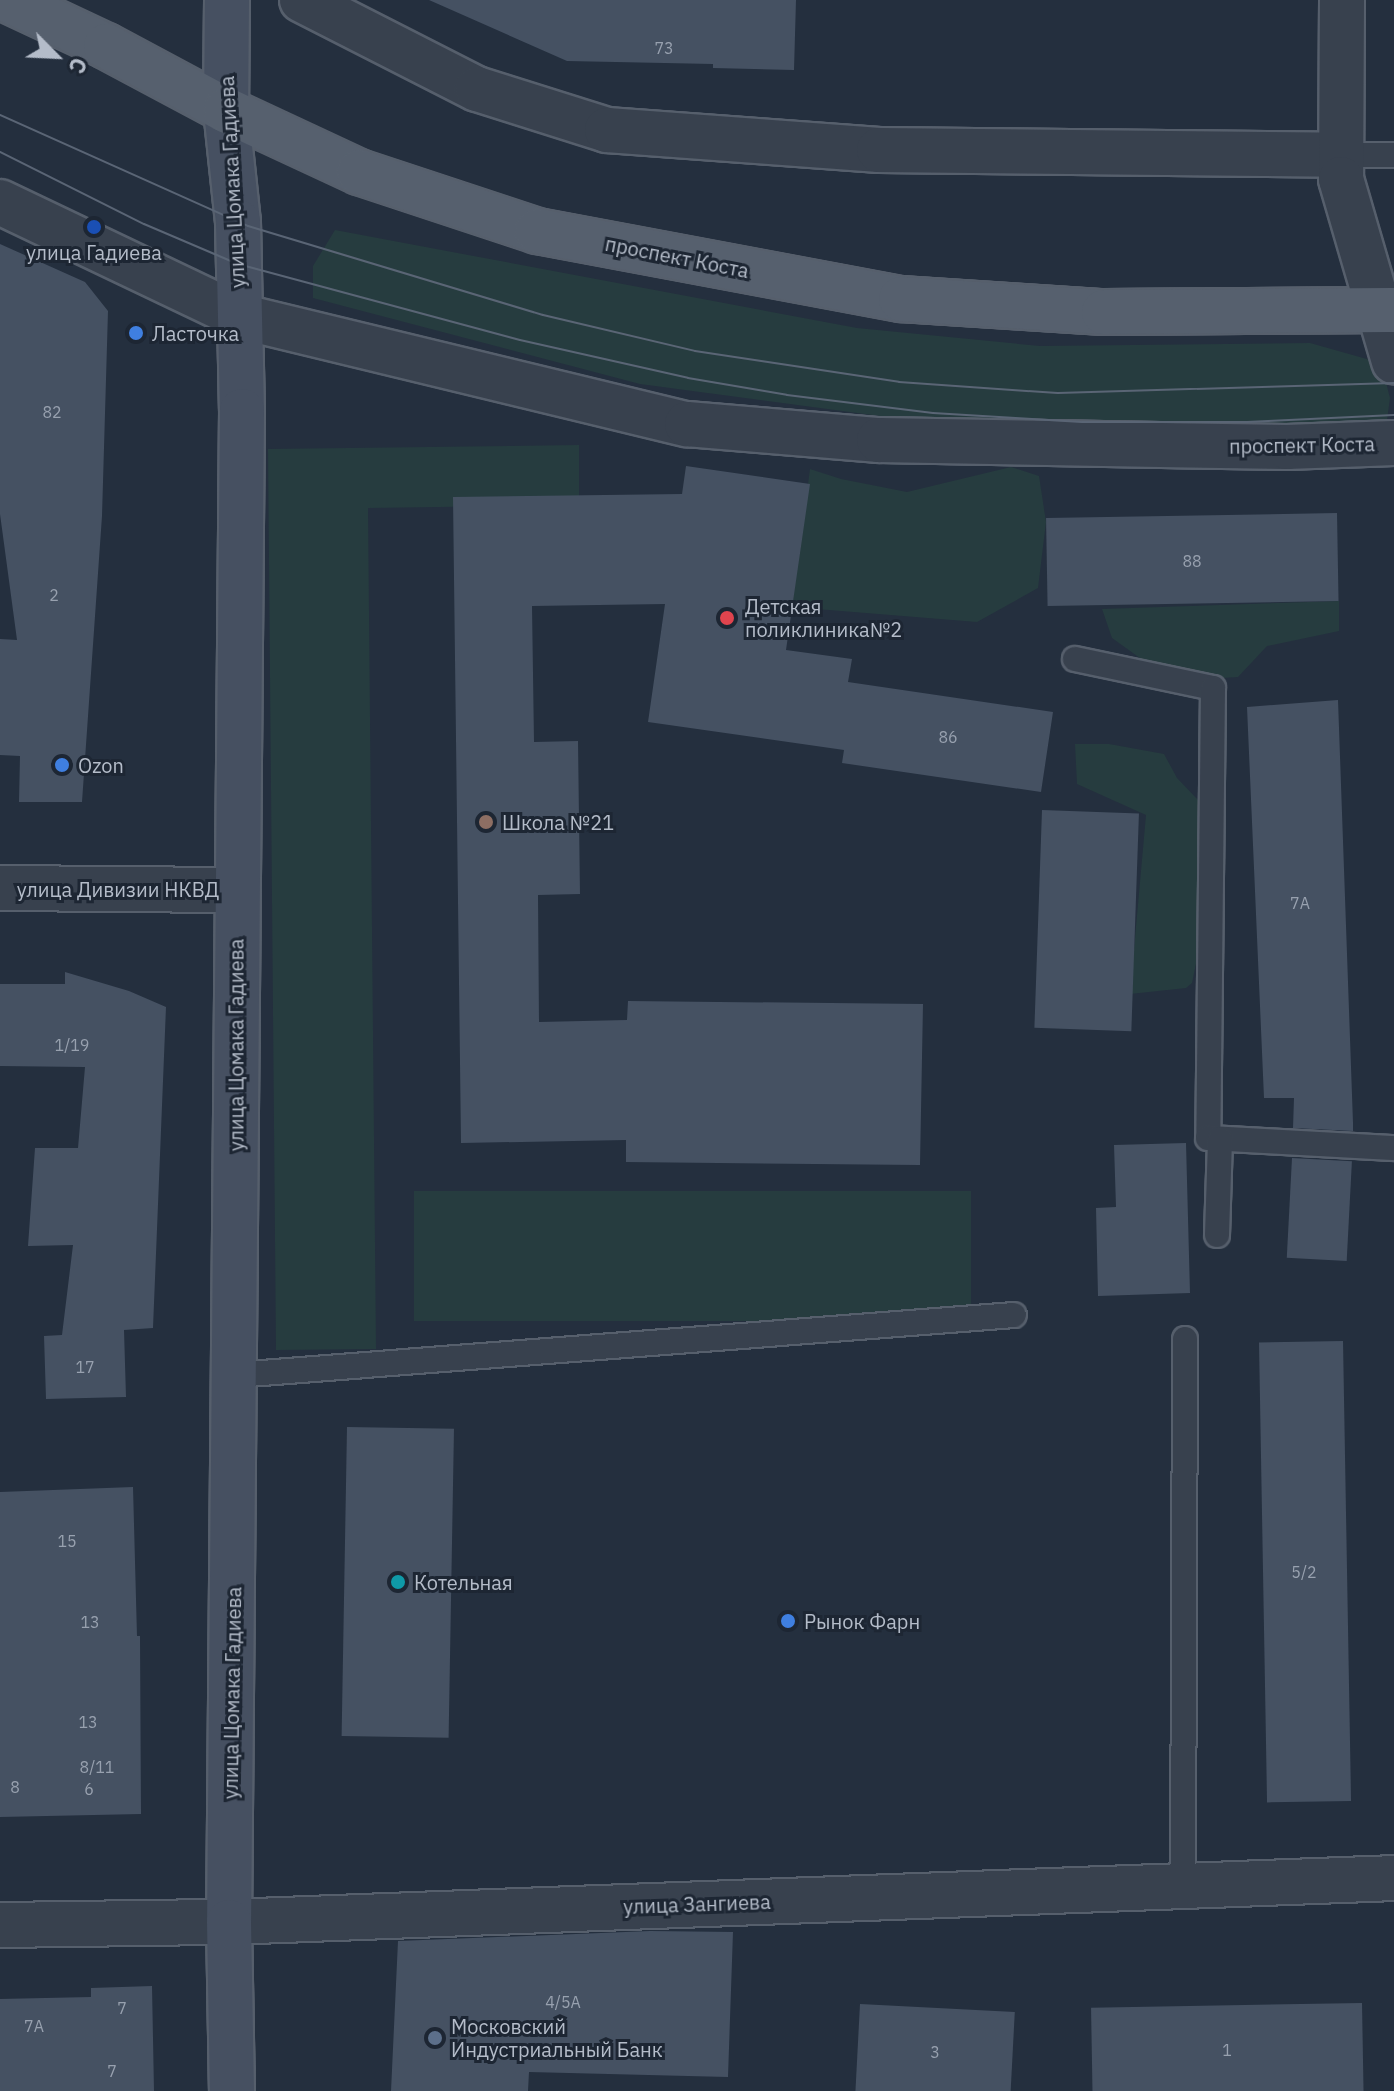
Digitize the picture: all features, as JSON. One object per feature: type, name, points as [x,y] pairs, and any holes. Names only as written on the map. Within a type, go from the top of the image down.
[{"type":"main road","name":"проспект Коста","points":[[8,0],[106,46],[226,110],[359,172],[537,231],[901,299],[1104,312],[1387,311]]},
{"type":"main road","name":"улица Цомака Гадиева","points":[[227,0],[226,110],[238,222],[242,411],[229,1922],[232,2091]]},
{"type":"street","points":[[302,0],[477,89],[607,130],[879,150],[1341,155]]},
{"type":"street","points":[[1342,0],[1341,155],[1345,201],[1387,311],[1394,361]]},
{"type":"street","name":"проспект Коста","points":[[0,202],[239,316],[687,424],[879,440],[1287,447],[1394,443]]},
{"type":"street","name":"улица Дивизии НКВД","points":[[0,888],[236,890]]},
{"type":"street","name":"улица Зангиева","points":[[0,1925],[229,1922],[1394,1878]]},
{"type":"lane","points":[[1341,155],[1394,155]]},
{"type":"lane","points":[[1075,659],[1213,688],[1208,1138],[1394,1148]]},
{"type":"lane","points":[[1217,1235],[1220,1139]]},
{"type":"lane","points":[[236,1375],[1014,1315]]},
{"type":"lane","points":[[1183,1886],[1185,1339]]},
{"type":"green space","points":[[335,230],[857,328],[1040,346],[1310,343],[1381,363],[1390,398],[1386,428],[947,425],[640,384],[313,298],[313,266]]},
{"type":"green space","points":[[579,445],[579,505],[368,508],[376,1349],[276,1350],[268,449]]},
{"type":"green space","points":[[1011,467],[1039,476],[1046,522],[1038,588],[977,622],[792,607],[810,469],[841,479],[907,492]]},
{"type":"green space","points":[[1339,601],[1339,631],[1267,646],[1238,677],[1205,679],[1151,666],[1112,638],[1102,609]]},
{"type":"green space","points":[[1075,744],[1109,744],[1164,754],[1177,778],[1200,802],[1199,949],[1192,983],[1186,988],[1130,994],[1146,815],[1077,784]]},
{"type":"green space","points":[[414,1191],[971,1191],[971,1321],[414,1321]]},
{"type":"building","points":[[429,0],[796,0],[794,70],[713,68],[713,64],[567,61]]},
{"type":"building","points":[[0,244],[85,282],[108,311],[102,516],[82,802],[19,802],[20,756],[0,755],[0,639],[17,640],[0,514]]},
{"type":"building","points":[[686,466],[810,484],[786,650],[852,659],[848,682],[1053,712],[1041,792],[842,763],[844,750],[648,722],[665,604],[532,606],[534,742],[578,741],[580,894],[538,895],[539,1022],[627,1020],[628,1001],[923,1004],[920,1165],[626,1162],[626,1140],[461,1143],[453,497],[682,494]]},
{"type":"building","points":[[1337,513],[1339,601],[1048,606],[1046,518]]},
{"type":"building","points":[[1338,700],[1353,1131],[1293,1128],[1294,1098],[1264,1098],[1247,707]]},
{"type":"building","points":[[1042,810],[1139,813],[1131,1031],[1034,1028]]},
{"type":"building","points":[[65,972],[129,991],[166,1007],[153,1328],[124,1330],[126,1397],[46,1399],[44,1336],[62,1335],[73,1245],[28,1246],[35,1148],[78,1148],[85,1067],[0,1066],[0,984],[65,984]]},
{"type":"building","points":[[1186,1143],[1190,1293],[1098,1296],[1096,1208],[1116,1207],[1114,1145]]},
{"type":"building","points":[[1292,1158],[1352,1161],[1347,1261],[1287,1258]]},
{"type":"building","points":[[1343,1341],[1351,1801],[1267,1802],[1259,1342]]},
{"type":"building","name":"Котельная","points":[[347,1427],[454,1429],[449,1738],[342,1736]]},
{"type":"building","points":[[133,1487],[137,1636],[140,1636],[141,1814],[0,1817],[0,1492]]},
{"type":"building","points":[[650,1931],[733,1932],[728,2077],[529,2072],[528,2091],[391,2091],[398,1941]]},
{"type":"building","points":[[152,1986],[154,2091],[0,2091],[0,1999],[91,1997],[91,1988]]},
{"type":"building","points":[[1362,2003],[1364,2091],[1092,2091],[1091,2008]]},
{"type":"building","points":[[860,2004],[1015,2012],[1011,2091],[855,2091]]},
{"type":"tram line","points":[[0,115],[248,226],[543,315],[695,351],[899,382],[1058,393],[1394,383]]},
{"type":"tram line","points":[[0,152],[144,224],[238,264],[520,340],[688,378],[787,395],[933,413],[1082,422],[1247,422],[1394,415]]},
{"type":"place","name":"улица Гадиева","points":[[94,227]]},
{"type":"place","name":"Ласточка","points":[[136,333]]},
{"type":"place","name":"Детская поликлиника№2","points":[[727,618]]},
{"type":"place","name":"Ozon","points":[[62,765]]},
{"type":"place","name":"Школа №21","points":[[486,822]]},
{"type":"place","name":"Котельная","points":[[398,1582]]},
{"type":"place","name":"Рынок Фарн","points":[[788,1621]]},
{"type":"place","name":"Московский Индустриальный Банк","points":[[435,2038]]}]
